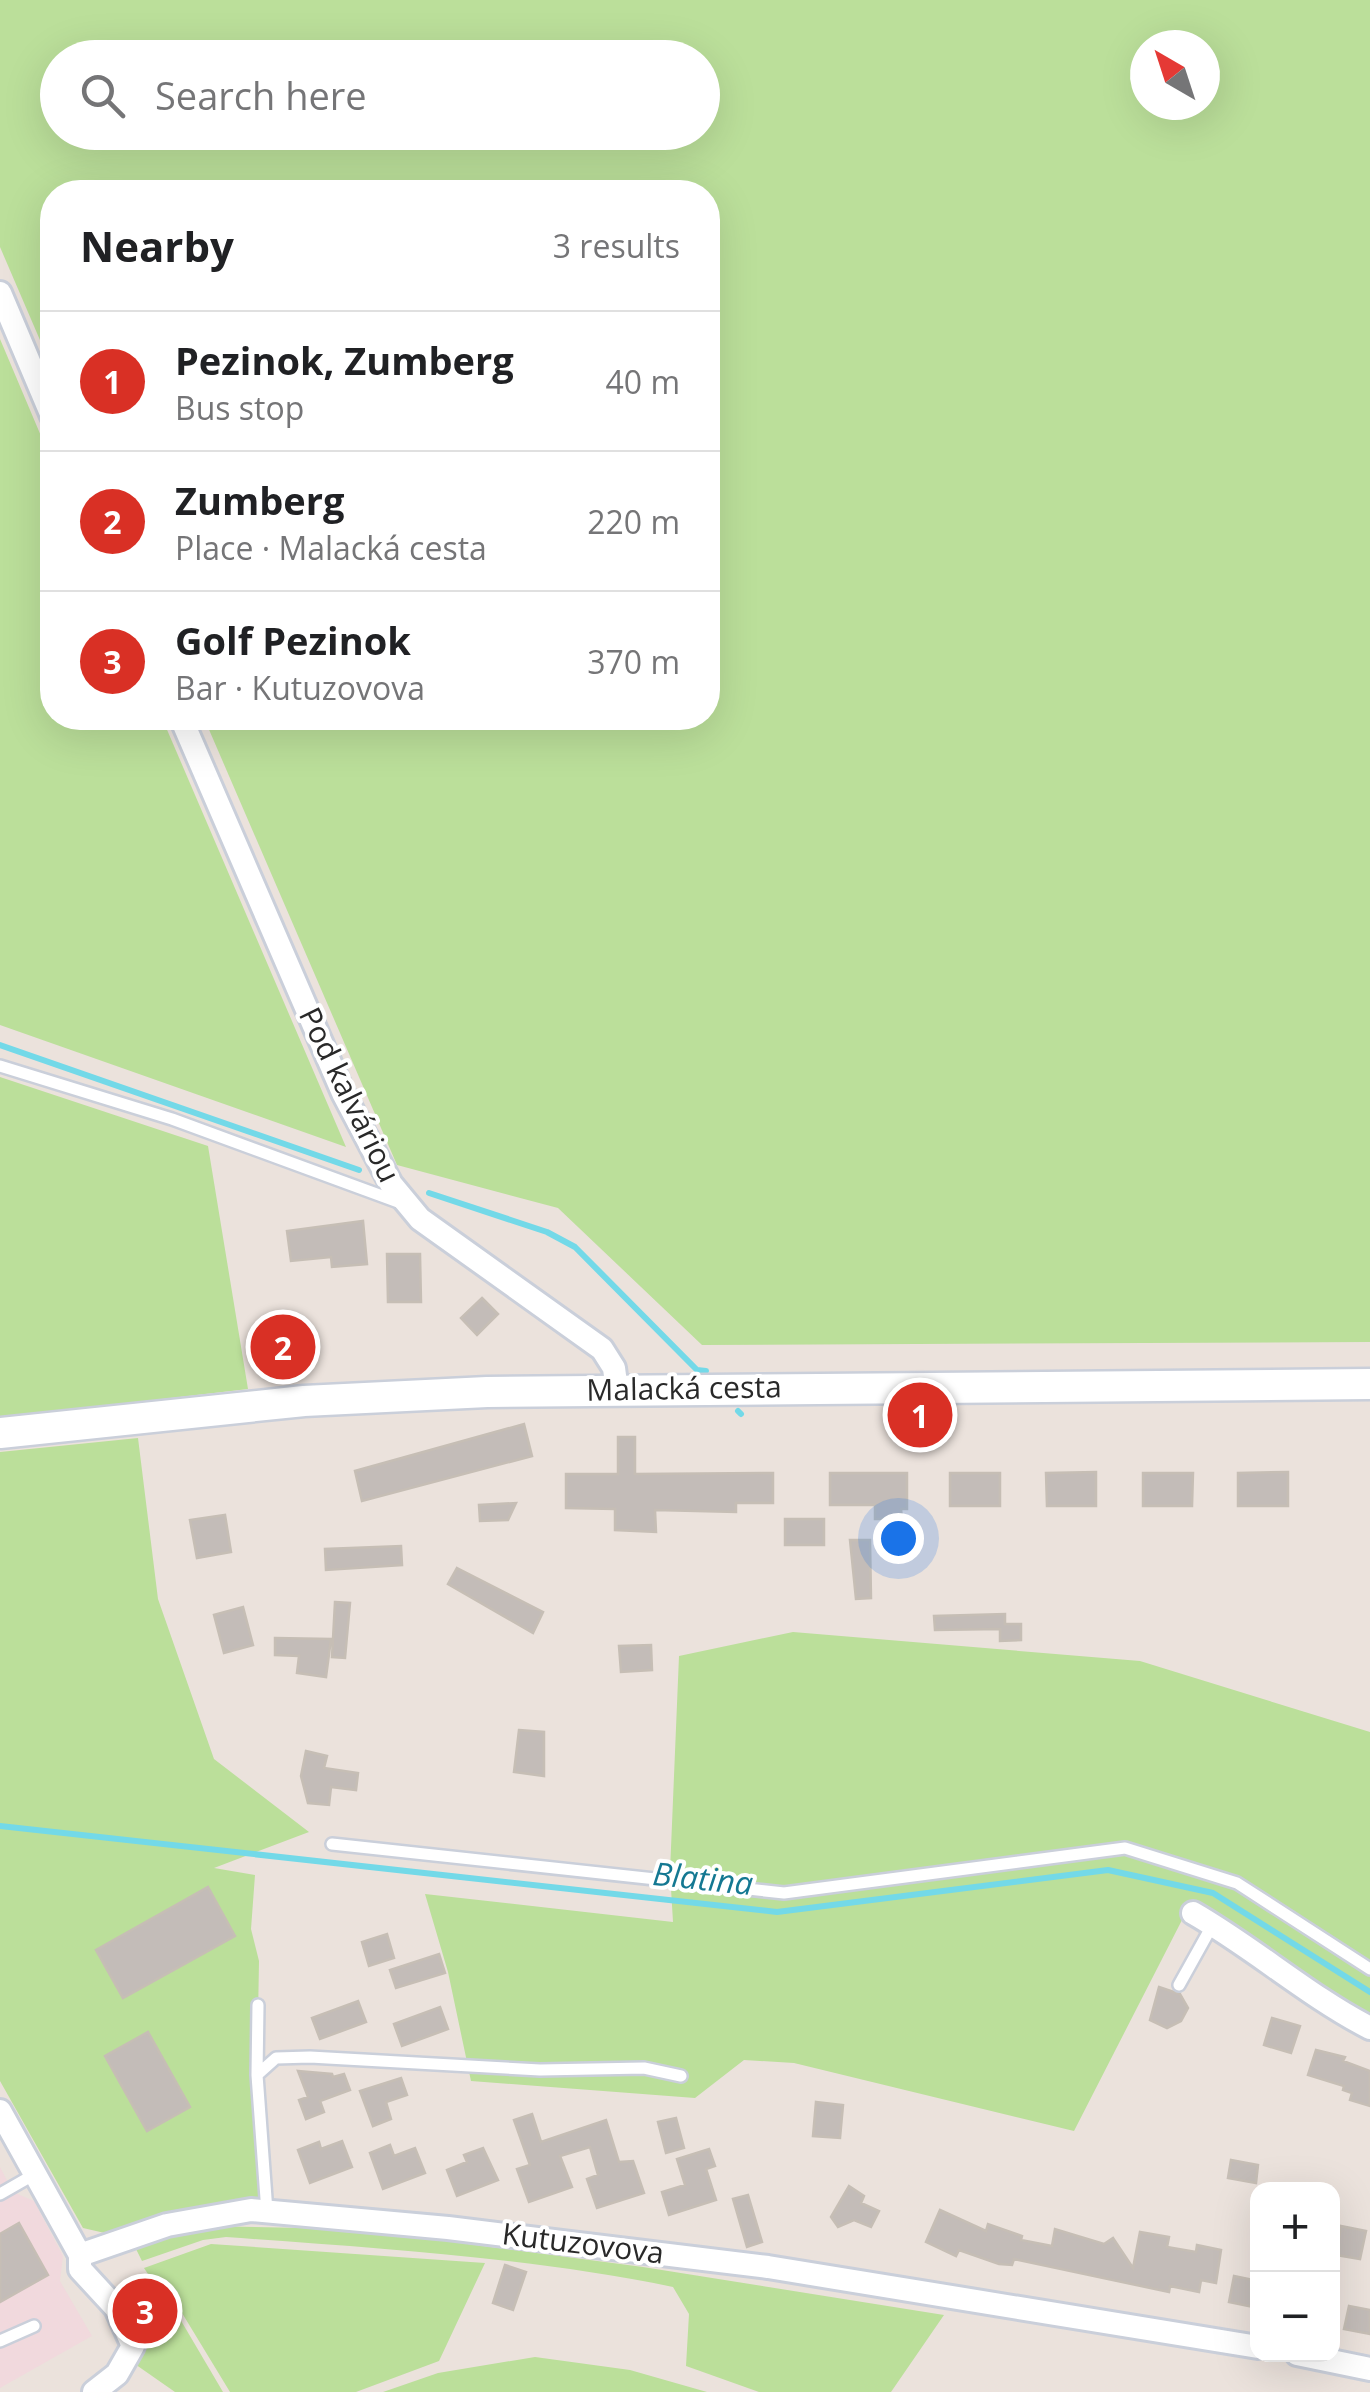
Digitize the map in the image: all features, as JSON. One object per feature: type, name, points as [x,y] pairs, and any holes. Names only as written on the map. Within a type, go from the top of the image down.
[{"type":"main road","name":"Malacká cesta","points":[[0,1432],[304,1400],[617,1390],[1370,1384]]},
{"type":"street","points":[[0,293],[40,388]]},
{"type":"street","name":"Pod kalváriou","points":[[187,730],[376,1161],[406,1203],[434,1229],[602,1349],[614,1368],[617,1390]]},
{"type":"street","points":[[1203,1919],[1370,2028]]},
{"type":"street","points":[[0,2111],[80,2255],[80,2269],[116,2308],[133,2346],[118,2374],[94,2392]]},
{"type":"street","name":"Kutuzovova","points":[[80,2255],[167,2224],[266,2212],[448,2228],[768,2267],[1250,2346]]},
{"type":"street","points":[[1336,2362],[1370,2369]]},
{"type":"lane","points":[[0,1066],[172,1119],[387,1201],[406,1203]]},
{"type":"lane","points":[[332,1844],[784,1894],[1125,1848],[1237,1883],[1370,1970]]},
{"type":"lane","points":[[1179,1985],[1203,1919]]},
{"type":"lane","points":[[258,2004],[266,2212]]},
{"type":"lane","points":[[258,2075],[276,2058],[310,2057],[540,2070],[644,2068],[681,2076]]},
{"type":"lane","points":[[0,2194],[35,2174]]},
{"type":"lane","points":[[0,2341],[34,2326]]},
{"type":"shaded area","points":[[0,2167],[13,2192],[34,2201],[63,2256],[60,2281],[92,2336],[0,2388]]},
{"type":"green space","points":[[0,0],[1370,0],[1370,1342],[702,1345],[558,1208],[397,1165],[209,730],[720,730],[720,180],[40,180],[40,340],[0,247]]},
{"type":"green space","points":[[0,339],[40,434],[40,730],[167,730],[346,1147],[0,1025]]},
{"type":"green space","points":[[0,1077],[208,1146],[248,1389],[0,1418]]},
{"type":"green space","points":[[138,1438],[158,1599],[214,1759],[309,1832],[214,1868],[255,1875],[251,1929],[259,1961],[257,2075],[266,2204],[215,2203],[109,2234],[83,2228],[0,2081],[0,1452]]},
{"type":"green space","points":[[793,1632],[1140,1661],[1370,1732],[1370,2028],[1193,1913],[1182,1920],[1074,2131],[794,2063],[744,2060],[695,2098],[471,2081],[448,1972],[425,1894],[673,1922],[670,1872],[679,1656]]},
{"type":"green space","points":[[200,2226],[354,2229],[643,2267],[944,2315],[891,2392],[759,2392],[686,2366],[689,2314],[673,2287],[506,2261],[338,2245],[226,2237],[203,2240],[142,2261],[135,2247]]},
{"type":"green space","points":[[211,2244],[485,2263],[439,2361],[356,2392],[230,2392],[182,2313],[176,2316],[144,2268]]},
{"type":"green space","points":[[180,2319],[223,2392],[175,2392],[132,2362],[141,2343]]},
{"type":"green space","points":[[535,2357],[630,2370],[707,2392],[383,2392],[438,2373]]},
{"type":"building","points":[[363,1221],[367,1264],[332,1267],[331,1257],[291,1261],[287,1231]]},
{"type":"building","points":[[387,1254],[420,1254],[421,1302],[388,1302]]},
{"type":"building","points":[[482,1298],[498,1314],[477,1335],[461,1318]]},
{"type":"building","points":[[296,1337],[300,1366],[265,1371],[261,1341]]},
{"type":"building","points":[[524,1424],[532,1456],[362,1501],[355,1471]]},
{"type":"building","points":[[618,1437],[635,1437],[635,1474],[773,1473],[773,1503],[736,1503],[736,1512],[655,1510],[656,1532],[615,1530],[615,1509],[566,1508],[566,1474],[618,1474]]},
{"type":"building","points":[[1096,1472],[1096,1506],[1047,1506],[1046,1473]]},
{"type":"building","points":[[1288,1472],[1288,1506],[1238,1506],[1238,1473]]},
{"type":"building","points":[[830,1473],[907,1473],[907,1509],[901,1509],[902,1519],[875,1519],[875,1505],[830,1505]]},
{"type":"building","points":[[950,1473],[1000,1473],[1000,1506],[950,1506]]},
{"type":"building","points":[[1143,1473],[1193,1473],[1192,1506],[1143,1506]]},
{"type":"building","points":[[516,1503],[508,1520],[480,1521],[479,1505]]},
{"type":"building","points":[[225,1515],[231,1552],[197,1558],[190,1520]]},
{"type":"building","points":[[785,1519],[824,1519],[824,1545],[785,1545]]},
{"type":"building","points":[[850,1540],[870,1540],[871,1598],[856,1599]]},
{"type":"building","points":[[401,1546],[402,1565],[326,1570],[325,1549]]},
{"type":"building","points":[[457,1568],[543,1612],[533,1633],[448,1584]]},
{"type":"building","points":[[335,1602],[350,1603],[345,1658],[332,1657]]},
{"type":"building","points":[[243,1607],[253,1645],[224,1653],[214,1615]]},
{"type":"building","points":[[1005,1614],[1005,1624],[1021,1624],[1021,1640],[1000,1641],[1000,1629],[935,1630],[934,1616]]},
{"type":"building","points":[[275,1638],[331,1639],[326,1677],[297,1673],[299,1656],[275,1655]]},
{"type":"building","points":[[651,1645],[652,1670],[621,1672],[619,1646]]},
{"type":"building","points":[[519,1730],[544,1732],[544,1776],[514,1772]]},
{"type":"building","points":[[306,1751],[327,1756],[324,1768],[358,1773],[356,1790],[331,1787],[329,1805],[308,1803],[301,1776]]},
{"type":"building","points":[[208,1887],[235,1936],[123,1998],[96,1950]]},
{"type":"building","points":[[387,1934],[394,1958],[369,1966],[362,1942]]},
{"type":"building","points":[[439,1954],[445,1973],[396,1988],[390,1970]]},
{"type":"building","points":[[1159,1987],[1180,1994],[1188,2008],[1181,2021],[1167,2028],[1150,2020]]},
{"type":"building","points":[[358,2001],[366,2022],[320,2039],[312,2018]]},
{"type":"building","points":[[440,2007],[448,2029],[402,2046],[394,2024]]},
{"type":"building","points":[[1272,2018],[1300,2026],[1291,2053],[1264,2045]]},
{"type":"building","points":[[148,2032],[190,2107],[147,2131],[105,2056]]},
{"type":"building","points":[[1316,2050],[1345,2057],[1343,2061],[1370,2071],[1370,2106],[1350,2100],[1352,2093],[1343,2090],[1344,2086],[1308,2075]]},
{"type":"building","points":[[298,2071],[333,2077],[344,2074],[350,2090],[320,2101],[324,2112],[306,2119],[299,2100],[308,2097]]},
{"type":"building","points":[[401,2078],[407,2095],[386,2102],[391,2119],[373,2126],[360,2091]]},
{"type":"building","points":[[816,2102],[843,2105],[840,2138],[813,2136]]},
{"type":"building","points":[[532,2114],[541,2142],[606,2120],[619,2162],[633,2161],[644,2193],[597,2208],[587,2179],[598,2175],[590,2147],[560,2156],[572,2187],[529,2202],[517,2169],[530,2165],[514,2120]]},
{"type":"building","points":[[676,2118],[684,2148],[666,2153],[658,2122]]},
{"type":"building","points":[[342,2141],[352,2167],[310,2183],[298,2150],[319,2142],[321,2149]]},
{"type":"building","points":[[390,2145],[394,2156],[415,2148],[425,2173],[383,2189],[370,2153]]},
{"type":"building","points":[[483,2148],[498,2180],[457,2196],[447,2170],[467,2162],[464,2155]]},
{"type":"building","points":[[709,2149],[715,2166],[706,2169],[716,2200],[669,2215],[662,2192],[685,2185],[677,2159]]},
{"type":"building","points":[[1231,2160],[1258,2165],[1256,2182],[1228,2178]]},
{"type":"building","points":[[849,2186],[864,2196],[861,2203],[879,2211],[871,2227],[854,2220],[838,2227],[831,2217]]},
{"type":"building","points":[[748,2195],[762,2242],[747,2247],[733,2199]]},
{"type":"building","points":[[940,2210],[986,2231],[988,2224],[1022,2236],[1021,2240],[1052,2246],[1055,2229],[1104,2244],[1113,2238],[1133,2268],[1140,2232],[1169,2237],[1167,2247],[1196,2252],[1197,2245],[1221,2250],[1216,2283],[1201,2280],[1199,2292],[1170,2286],[1169,2292],[1014,2259],[1012,2265],[999,2264],[959,2250],[956,2256],[926,2242]]},
{"type":"building","points":[[19,2223],[48,2275],[0,2302],[0,2234]]},
{"type":"building","points":[[1341,2226],[1366,2231],[1360,2259],[1340,2256]]},
{"type":"building","points":[[505,2265],[526,2272],[513,2310],[493,2303]]},
{"type":"building","points":[[1234,2276],[1250,2279],[1250,2306],[1229,2302]]},
{"type":"building","points":[[148,2285],[165,2310],[148,2323],[130,2298]]},
{"type":"building","points":[[1349,2306],[1370,2310],[1370,2334],[1344,2329]]},
{"type":"waterway","points":[[0,1045],[359,1170]]},
{"type":"waterway","points":[[429,1193],[547,1232],[575,1247],[697,1370],[706,1371]]},
{"type":"waterway","points":[[738,1411],[741,1414]]},
{"type":"waterway","name":"Blatina","points":[[0,1826],[777,1912],[1108,1870],[1213,1893],[1370,1992]]},
{"type":"place","name":"Zumberg","points":[[283,1347]]},
{"type":"place","name":"Pezinok, Zumberg","points":[[920,1415]]},
{"type":"place","name":"Golf Pezinok","points":[[145,2311]]}]
